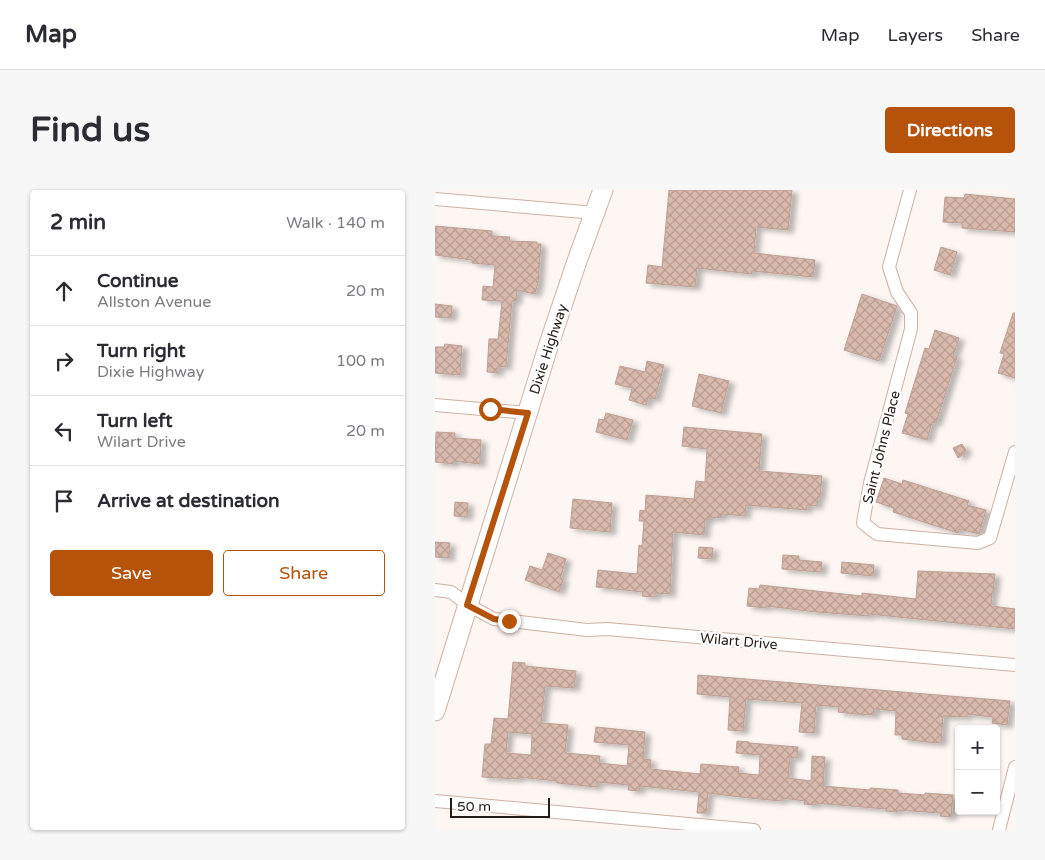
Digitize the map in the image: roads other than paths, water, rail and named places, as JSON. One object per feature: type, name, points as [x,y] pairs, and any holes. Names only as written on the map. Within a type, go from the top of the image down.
[{"type":"main road","name":"Dixie Highway","points":[[437,701],[577,261],[603,190]]},
{"type":"street","name":"Saint Johns Place","points":[[909,190],[889,267],[897,292],[911,313],[911,329],[870,483],[863,523],[877,534],[978,543],[990,538],[1015,452]]},
{"type":"street","points":[[435,199],[595,213]]},
{"type":"street","points":[[435,405],[528,413]]},
{"type":"street","name":"Wilart Drive","points":[[435,590],[451,592],[467,605],[494,619],[587,630],[617,630],[1015,665]]},
{"type":"street","points":[[999,830],[1015,767]]},
{"type":"street","points":[[435,801],[754,830]]}]
